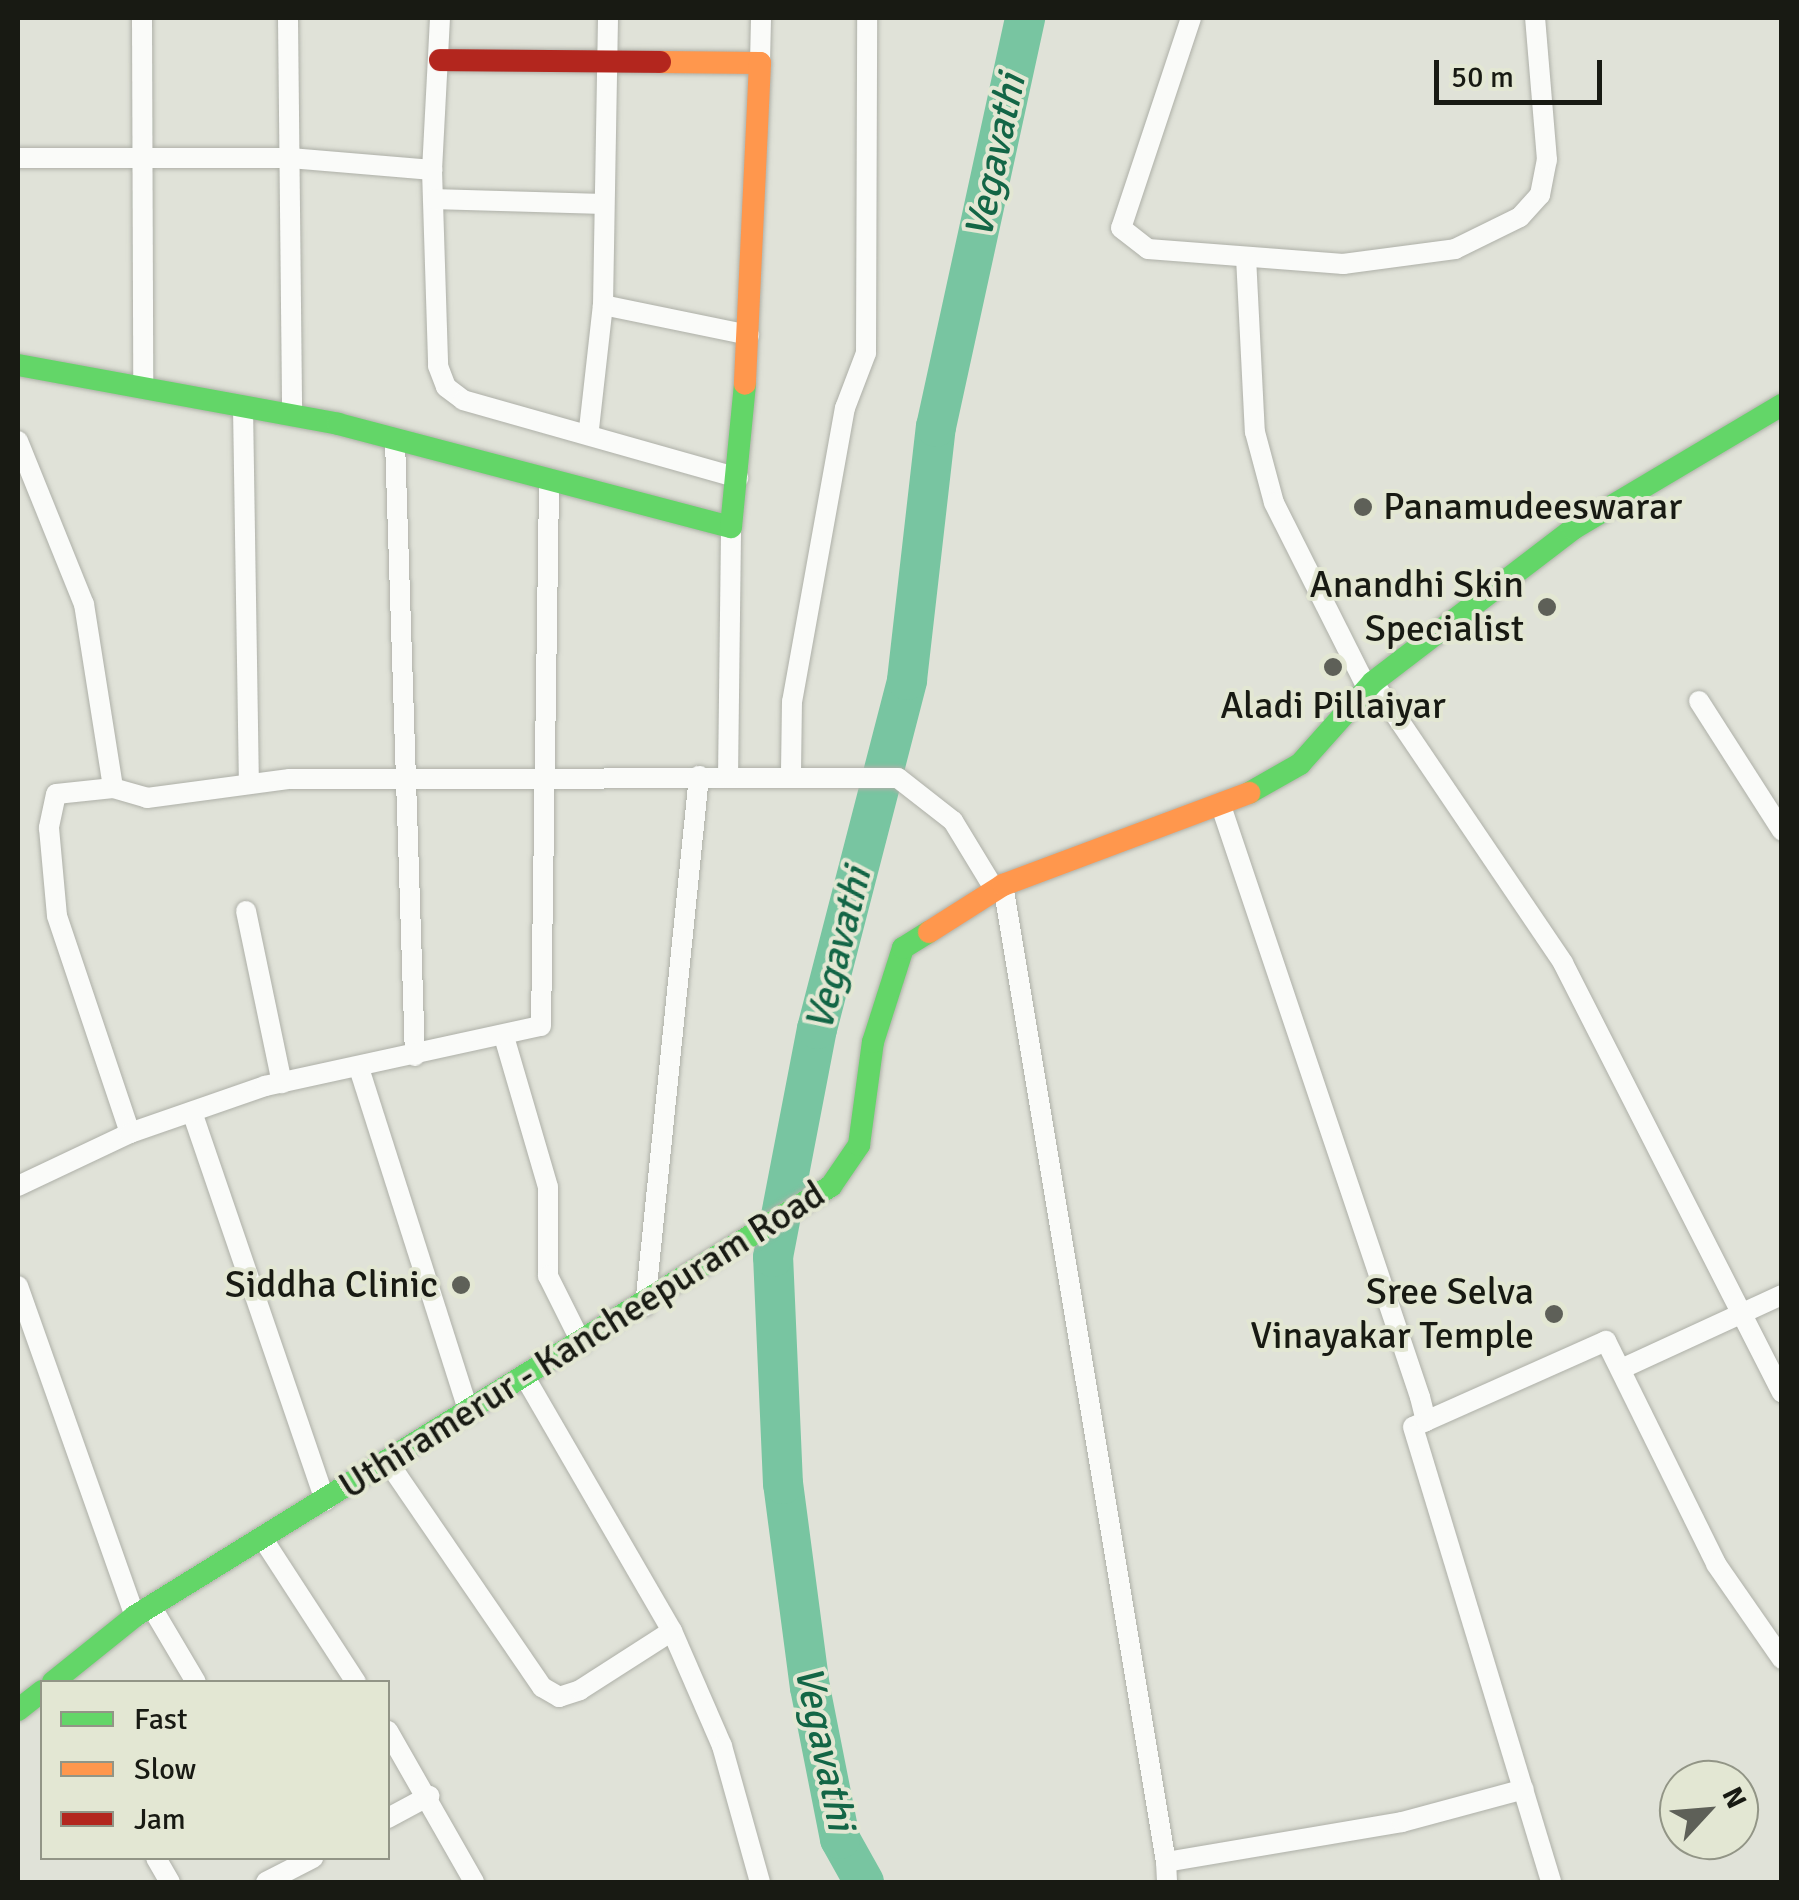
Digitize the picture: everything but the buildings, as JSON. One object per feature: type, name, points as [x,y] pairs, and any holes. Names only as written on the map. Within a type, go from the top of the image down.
[{"type":"main road","points":[[18,365],[292,414],[549,484],[731,527],[749,334],[760,63],[610,56],[440,60]]},
{"type":"main road","name":"Uthiramerur - Kancheepuram Road","points":[[58,1680],[143,1611],[645,1306],[832,1186],[859,1146],[873,1042],[903,948],[999,888],[1222,809],[1300,764],[1370,685],[1573,529],[1782,405]]},
{"type":"street","points":[[142,18],[143,386]]},
{"type":"street","points":[[288,18],[292,414]]},
{"type":"street","points":[[440,18],[432,170],[446,387],[464,400],[588,429],[738,478]]},
{"type":"street","points":[[588,429],[603,305],[608,18]]},
{"type":"street","points":[[760,63],[762,18]]},
{"type":"street","points":[[802,774],[792,702],[845,408],[866,353],[867,18]]},
{"type":"street","points":[[1192,18],[1121,228],[1148,249],[1343,264],[1456,248],[1520,217],[1540,195],[1547,160],[1535,18]]},
{"type":"street","points":[[18,158],[140,162],[290,158],[432,170]]},
{"type":"street","points":[[433,198],[603,204]]},
{"type":"street","points":[[1246,257],[1255,432],[1274,503],[1370,685],[1563,963],[1661,1143],[1740,1316],[1782,1392]]},
{"type":"street","points":[[603,305],[749,334]]},
{"type":"street","points":[[244,408],[250,782]]},
{"type":"street","points":[[18,441],[84,604],[114,788]]},
{"type":"street","points":[[395,441],[400,779],[415,1056]]},
{"type":"street","points":[[19,1181],[130,1133],[282,1083],[528,1036],[547,1011],[543,778],[549,484]]},
{"type":"street","points":[[728,778],[731,527]]},
{"type":"street","points":[[1698,700],[1782,831]]},
{"type":"street","points":[[130,1133],[57,916],[49,828],[56,794],[114,788],[148,798],[250,782],[400,779],[728,778],[802,774],[898,778],[953,821],[999,888],[1167,1872],[1402,1822],[1524,1789]]},
{"type":"street","points":[[645,1306],[699,776]]},
{"type":"street","points":[[1222,809],[1426,1421]]},
{"type":"street","points":[[246,911],[282,1083]]},
{"type":"street","points":[[505,1040],[548,1187],[548,1276],[582,1344]]},
{"type":"street","points":[[359,1068],[469,1413]]},
{"type":"street","points":[[192,1112],[325,1500]]},
{"type":"street","points":[[18,1286],[143,1611],[195,1680]]},
{"type":"street","points":[[1621,1369],[1782,1295]]},
{"type":"street","points":[[1551,1882],[1412,1427],[1606,1341],[1716,1564],[1782,1659]]},
{"type":"street","points":[[526,1378],[672,1631],[722,1746],[755,1881]]},
{"type":"street","points":[[388,1462],[542,1687],[559,1697],[672,1631]]},
{"type":"street","points":[[262,1538],[355,1680]]},
{"type":"street","points":[[390,1735],[429,1796],[474,1882]]},
{"type":"street","points":[[390,1817],[429,1796]]},
{"type":"street","points":[[157,1860],[170,1882]]},
{"type":"street","points":[[266,1882],[304,1860]]},
{"type":"waterway","name":"Vegavathi","points":[[864,1882],[840,1839],[810,1688],[783,1484],[773,1257],[817,1029],[907,680],[936,427],[1025,18]]},
{"type":"traffic: fast","points":[[18,365],[338,424],[731,527],[745,384]]},
{"type":"traffic: fast","points":[[1249,793],[1300,764],[1373,682],[1573,529],[1782,405]]},
{"type":"traffic: fast","points":[[55,1680],[135,1616],[831,1186],[859,1145],[873,1042],[903,948],[929,932]]},
{"type":"traffic: fast","points":[[18,1710],[40,1693]]},
{"type":"traffic: slow","points":[[660,62],[760,63],[745,384]]},
{"type":"traffic: slow","points":[[929,932],[1003,885],[1249,793]]},
{"type":"traffic: jam","points":[[440,60],[660,62]]},
{"type":"place","name":"Panamudeeswarar","points":[[1363,507]]},
{"type":"place","name":"Anandhi Skin Specialist","points":[[1547,607]]},
{"type":"place","name":"Aladi Pillaiyar","points":[[1333,667]]},
{"type":"place","name":"Siddha Clinic","points":[[461,1285]]},
{"type":"place","name":"Sree Selva Vinayakar Temple","points":[[1554,1314]]}]
